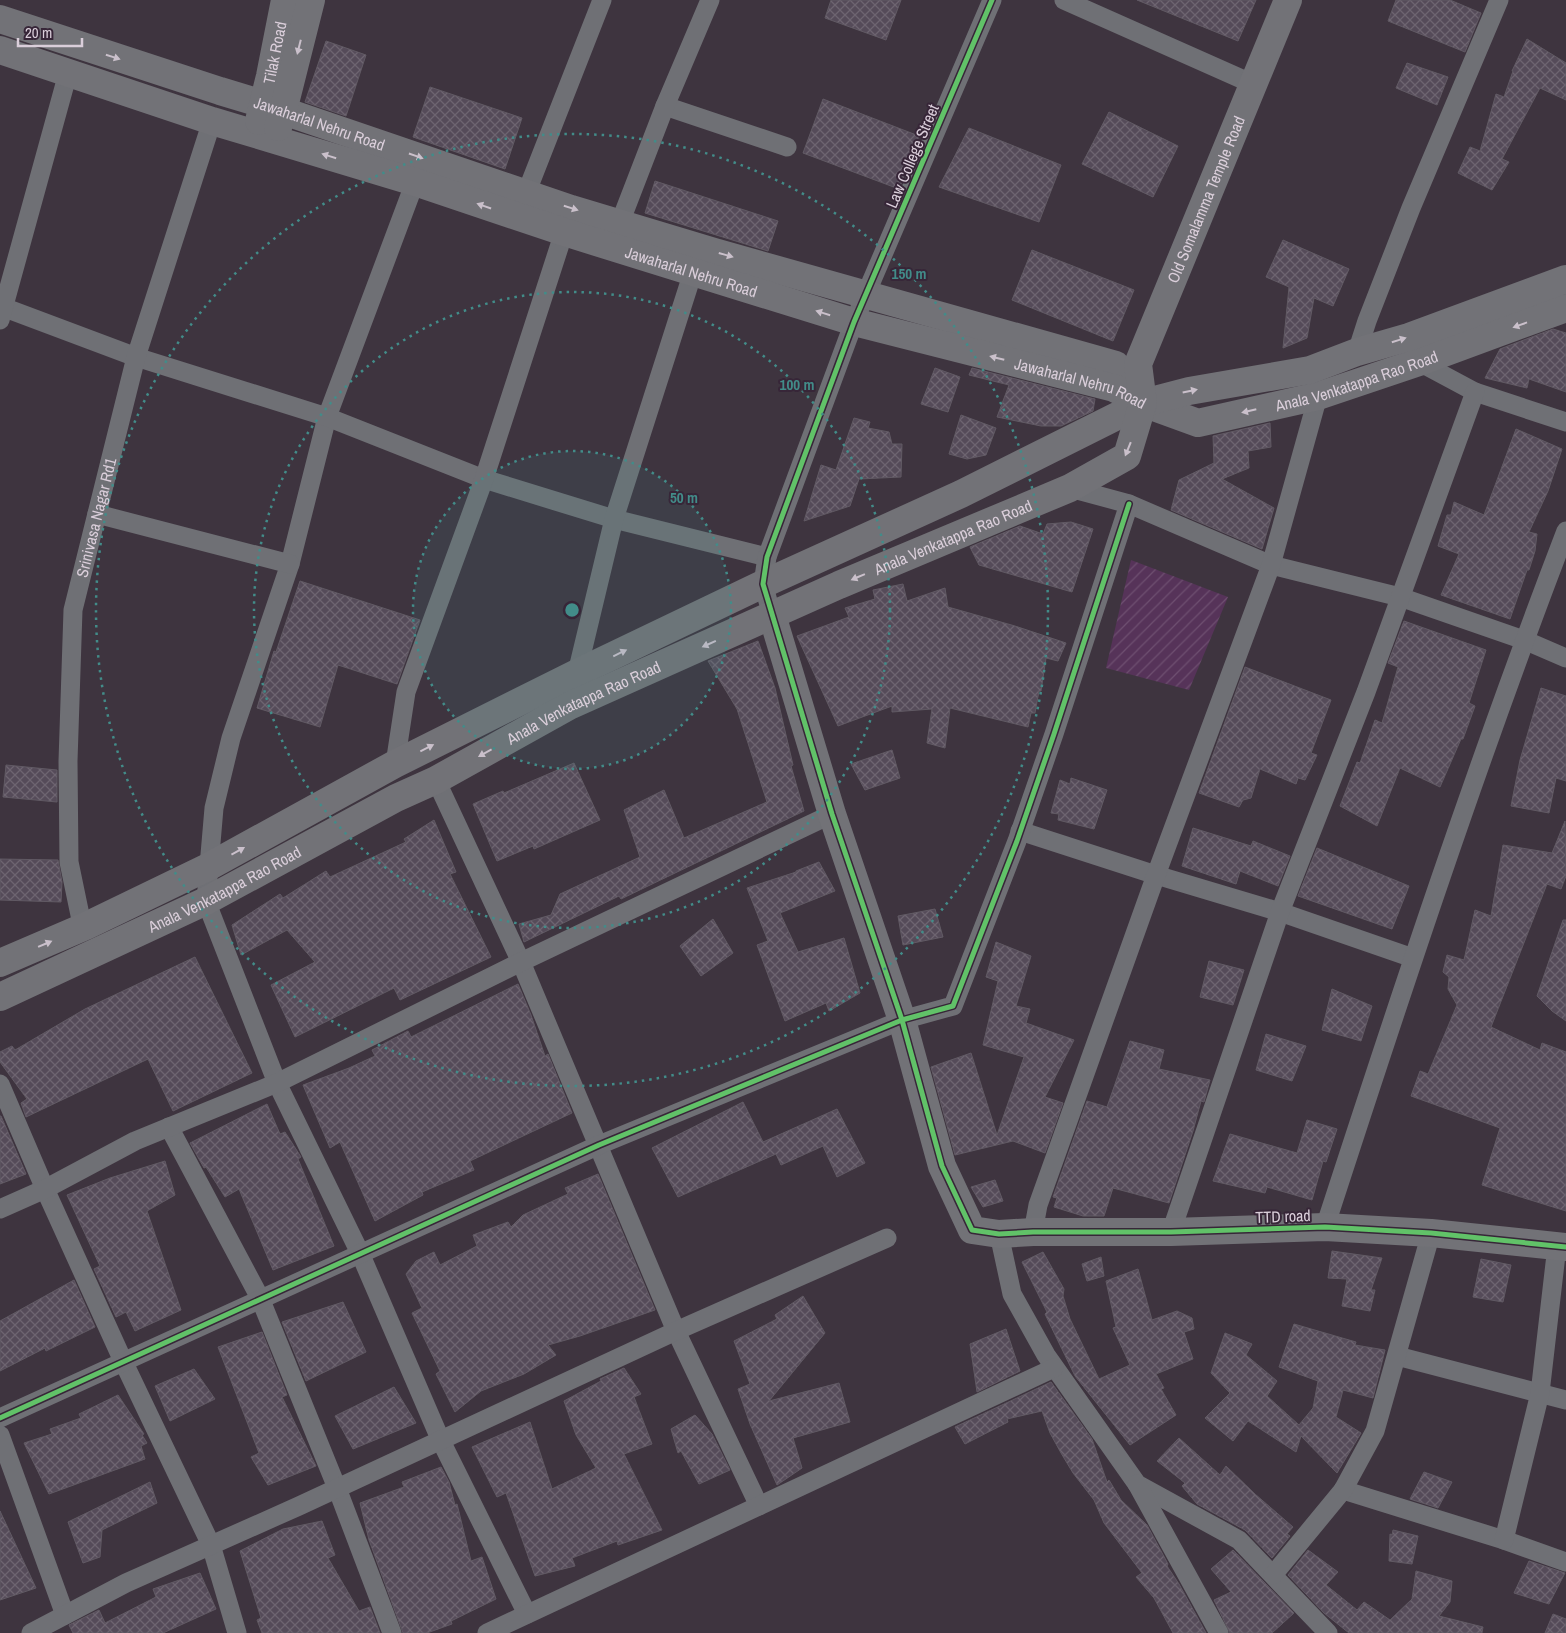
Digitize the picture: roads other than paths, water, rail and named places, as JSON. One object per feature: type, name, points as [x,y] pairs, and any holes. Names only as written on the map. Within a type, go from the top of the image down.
[{"type":"main road","name":"Tilak Road","points":[[273,107],[285,0]]},
{"type":"main road","name":"Tilak Road","points":[[273,107],[311,0]]},
{"type":"main road","name":"Old Somalamma Temple Road","points":[[1143,403],[1138,364],[1288,0]]},
{"type":"main road","name":"Jawaharlal Nehru Road","points":[[0,19],[273,107],[521,205],[616,235],[693,272],[854,322],[1114,388],[1143,403]]},
{"type":"main road","name":"Jawaharlal Nehru Road","points":[[0,50],[212,121],[415,182],[521,205],[564,232],[616,235],[714,252],[1116,365],[1143,403]]},
{"type":"main road","points":[[265,136],[273,107]]},
{"type":"main road","name":"Anala Venkatappa Rao Road","points":[[0,963],[86,926],[208,867],[395,764],[577,673],[763,584],[961,494],[1143,403],[1189,391],[1310,370],[1358,352],[1410,337],[1566,279]]},
{"type":"main road","name":"Anala Venkatappa Rao Road","points":[[1143,403],[1198,423],[1318,396],[1566,308]]},
{"type":"main road","name":"Anala Venkatappa Rao Road","points":[[0,997],[206,901],[396,798],[436,780],[569,706],[838,585],[1070,488],[1127,456],[1143,403]]},
{"type":"main road","points":[[772,615],[832,814],[902,1020]]},
{"type":"main road","name":"TTD road","points":[[902,1020],[942,1166],[972,1230],[999,1234],[1033,1232],[1171,1232],[1325,1227],[1432,1233],[1561,1247]]},
{"type":"street","points":[[521,205],[602,0]]},
{"type":"street","points":[[616,235],[665,106],[710,0]]},
{"type":"street","name":"Law College Street","points":[[763,584],[767,557],[854,322],[992,0]]},
{"type":"street","points":[[1064,0],[1253,84]]},
{"type":"street","points":[[1358,352],[1367,321],[1411,208],[1499,0]]},
{"type":"street","points":[[68,73],[1,311],[136,357],[327,418],[484,480],[614,520],[767,557]]},
{"type":"street","points":[[665,106],[786,147]]},
{"type":"street","name":"Srinivasa Nagar Rd1","points":[[86,926],[80,914],[69,862],[68,761],[73,610],[136,357],[212,121]]},
{"type":"street","points":[[415,182],[327,418],[290,564],[231,738],[214,808],[206,901],[277,1083],[360,1253],[441,1441],[527,1614]]},
{"type":"street","points":[[395,764],[406,692],[484,480],[564,232]]},
{"type":"street","points":[[577,673],[614,520],[693,272]]},
{"type":"street","points":[[1418,362],[1475,392],[1566,422]]},
{"type":"street","points":[[1171,1232],[1280,912],[1366,692],[1475,392]]},
{"type":"street","points":[[1033,1232],[1038,1205],[1156,875],[1271,565],[1318,396]]},
{"type":"street","points":[[1070,488],[1129,504],[1271,565],[1400,597],[1524,640],[1566,658]]},
{"type":"street","points":[[0,1418],[599,1145],[902,1020],[954,1006],[1020,831],[1054,734],[1129,504]]},
{"type":"street","points":[[97,514],[290,564]]},
{"type":"street","points":[[1325,1227],[1413,958],[1524,640],[1566,531]]},
{"type":"street","points":[[763,584],[772,615]]},
{"type":"street","points":[[436,780],[521,962],[676,1331],[759,1506]]},
{"type":"street","points":[[0,1209],[45,1189],[135,1141],[277,1083],[521,962],[832,814]]},
{"type":"street","points":[[1020,831],[1156,875],[1280,912],[1413,958]]},
{"type":"street","points":[[0,1084],[123,1362],[211,1545],[230,1631]]},
{"type":"street","points":[[169,1127],[260,1298],[337,1488],[392,1633]]},
{"type":"street","points":[[1272,1575],[1343,1490],[1375,1431],[1432,1233]]},
{"type":"street","points":[[999,1234],[1012,1294],[1046,1356],[1137,1484],[1219,1633]]},
{"type":"street","points":[[31,1633],[126,1582],[441,1441],[676,1331],[887,1238]]},
{"type":"street","points":[[1504,1540],[1540,1393],[1561,1247]]},
{"type":"street","points":[[1397,1356],[1566,1400]]},
{"type":"street","points":[[487,1633],[1054,1368]]},
{"type":"street","points":[[0,1435],[64,1615]]},
{"type":"street","points":[[1137,1484],[1240,1540],[1328,1633]]},
{"type":"street","points":[[1343,1490],[1504,1540],[1566,1562]]}]
